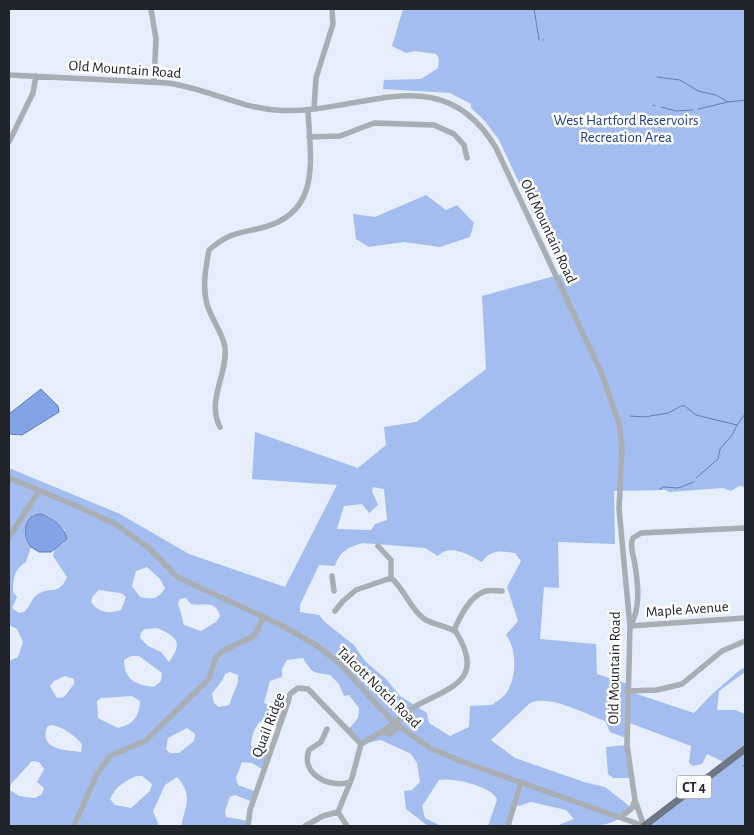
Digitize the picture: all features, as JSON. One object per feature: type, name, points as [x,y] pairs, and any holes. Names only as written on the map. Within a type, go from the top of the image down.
[{"type":"main road","name":"CT 4","points":[[644,826],[745,749]]},
{"type":"street","points":[[151,9],[156,39],[154,82]]},
{"type":"street","points":[[220,427],[216,420],[215,403],[222,373],[225,348],[206,303],[205,274],[209,250],[224,237],[262,228],[296,211],[310,181],[309,137],[311,109],[316,78],[334,24],[332,9]]},
{"type":"street","name":"Old Mountain Road","points":[[9,75],[154,82],[190,86],[236,102],[262,108],[311,109],[403,96],[428,97],[447,102],[464,110],[489,136],[598,365],[614,404],[622,448],[619,509],[630,626],[626,745],[635,800],[644,826]]},
{"type":"street","points":[[9,142],[32,93],[36,76]]},
{"type":"street","points":[[309,137],[340,136],[374,123],[434,125],[454,134],[464,145],[467,158]]},
{"type":"street","name":"Talcott Notch Road","points":[[9,478],[115,524],[149,548],[177,577],[301,634],[328,653],[397,725],[419,741],[445,755],[644,826]]},
{"type":"street","points":[[9,537],[38,491]]},
{"type":"street","points":[[630,626],[636,616],[637,583],[631,546],[633,538],[641,533],[745,528]]},
{"type":"street","points":[[378,546],[391,560],[391,578]]},
{"type":"street","points":[[332,576],[334,591]]},
{"type":"street","points":[[335,611],[342,601],[356,590],[391,578]]},
{"type":"street","points":[[338,812],[347,792],[361,744],[397,725],[416,706],[459,684],[466,674],[465,656],[454,630],[421,616],[404,596],[397,583],[391,578]]},
{"type":"street","points":[[454,630],[469,604],[481,594],[486,591],[502,592]]},
{"type":"street","points":[[74,826],[97,774],[110,756],[145,741],[209,679],[216,657],[223,651],[254,636],[264,617]]},
{"type":"street","name":"Maple Avenue","points":[[630,626],[745,618]]},
{"type":"street","points":[[627,690],[657,690],[682,684],[722,651],[745,641]]},
{"type":"street","name":"Quail Ridge","points":[[248,826],[250,810],[288,702],[295,690],[298,688],[308,689],[361,744]]},
{"type":"street","points":[[327,729],[321,742],[309,750],[308,763],[318,778],[339,784],[350,782]]},
{"type":"street","points":[[508,826],[521,782]]},
{"type":"street","points":[[339,784],[347,792]]},
{"type":"street","points":[[621,817],[632,808],[635,800]]},
{"type":"street","points":[[305,826],[323,816],[338,812]]},
{"type":"street","points":[[338,812],[347,826]]},
{"type":"green space","name":"West Hartford Reservoirs Recreation Area","points":[[403,9],[745,9],[745,487],[739,486],[731,491],[723,488],[669,492],[666,490],[614,491],[615,544],[558,542],[559,588],[544,587],[540,639],[596,644],[597,674],[628,684],[628,691],[694,713],[711,695],[741,669],[745,668],[745,672],[719,691],[717,710],[735,710],[745,714],[745,826],[644,826],[726,763],[707,754],[702,764],[693,766],[689,763],[691,746],[627,722],[626,738],[610,732],[605,721],[557,703],[538,701],[530,703],[491,740],[515,758],[584,782],[605,787],[632,808],[616,821],[606,824],[597,826],[556,826],[574,819],[566,810],[531,802],[519,806],[514,803],[508,826],[488,826],[497,800],[494,795],[480,787],[462,781],[445,779],[439,780],[422,806],[425,818],[441,826],[428,826],[406,809],[404,791],[412,790],[420,782],[417,763],[411,754],[381,740],[361,744],[348,730],[358,718],[359,708],[349,695],[344,696],[339,684],[330,675],[314,672],[303,658],[287,660],[282,669],[282,677],[270,681],[264,703],[285,710],[279,727],[261,721],[254,732],[251,746],[270,754],[264,770],[252,763],[242,762],[236,778],[238,785],[257,792],[253,802],[235,795],[230,797],[225,811],[226,817],[249,821],[248,826],[181,826],[187,795],[177,777],[165,785],[153,811],[159,826],[9,826],[9,661],[18,657],[23,642],[17,629],[9,625],[9,468],[120,514],[189,554],[285,587],[337,485],[252,479],[255,432],[358,468],[386,445],[384,427],[416,422],[486,369],[482,296],[562,274],[499,140],[484,120],[471,108],[471,104],[450,93],[383,89],[384,80],[421,79],[438,68],[439,59],[436,54],[415,51],[406,53],[392,46]],"holes":[[[373,487],[384,489],[387,520],[375,524],[371,530],[337,529],[344,506],[362,504],[369,513],[378,505],[372,491]],[[41,514],[49,516],[65,530],[64,543],[55,547],[53,556],[67,577],[61,587],[38,594],[28,608],[24,612],[19,613],[12,608],[17,597],[13,592],[13,583],[17,571],[26,562],[31,547],[28,543],[32,515]],[[363,543],[425,548],[438,556],[448,550],[454,550],[482,562],[493,553],[505,552],[515,553],[521,561],[507,587],[518,621],[506,635],[514,655],[513,678],[506,694],[492,705],[470,706],[469,727],[450,736],[429,723],[427,713],[400,696],[387,680],[365,661],[354,645],[326,623],[319,615],[300,612],[300,605],[319,565],[335,566],[342,553],[349,548]],[[147,567],[160,579],[165,588],[155,598],[140,597],[132,586],[136,571]],[[99,590],[121,593],[126,597],[121,610],[104,612],[91,602],[93,596]],[[186,598],[191,604],[215,607],[220,616],[216,622],[201,631],[184,625],[178,603],[180,599]],[[157,628],[174,638],[177,645],[176,650],[169,662],[161,652],[148,646],[140,638],[141,632],[145,629]],[[131,656],[139,656],[162,673],[161,681],[154,687],[142,685],[132,680],[126,672],[124,660]],[[230,672],[238,675],[238,682],[229,705],[219,707],[214,703],[212,694],[223,680],[225,674]],[[65,676],[74,679],[74,684],[64,697],[57,698],[50,686],[54,681]],[[132,696],[140,701],[137,716],[128,724],[118,728],[98,718],[97,701],[101,698]],[[51,725],[60,727],[82,744],[81,752],[55,747],[47,740],[47,727]],[[187,728],[195,734],[194,741],[179,753],[170,753],[166,749],[168,738]],[[32,761],[39,762],[44,769],[37,782],[44,788],[42,794],[35,798],[19,796],[10,790],[11,784]],[[136,776],[142,776],[152,784],[150,791],[131,808],[115,805],[110,799],[124,782]]]},
{"type":"green space","points":[[426,195],[446,210],[457,205],[474,223],[470,237],[440,247],[404,242],[369,247],[356,239],[353,214],[375,217]]},
{"type":"green space","points":[[627,745],[631,778],[613,778],[608,774],[606,747]]},
{"type":"shaded area","points":[[41,389],[58,406],[59,412],[22,435],[9,434],[9,414]]},
{"type":"shaded area","points":[[41,514],[57,524],[66,535],[67,539],[51,552],[39,552],[31,547],[26,537],[25,532],[28,522],[35,515]]},
{"type":"waterway","points":[[534,9],[539,40]]},
{"type":"waterway","points":[[657,77],[680,80],[698,91],[716,95],[728,102],[745,100]]},
{"type":"waterway","points":[[698,109],[728,102]]},
{"type":"waterway","points":[[661,107],[676,111],[693,110]]},
{"type":"waterway","points":[[630,416],[644,417],[668,413],[681,406],[685,406],[696,415],[737,425]]},
{"type":"waterway","points":[[696,478],[718,459],[720,449],[732,435],[745,414]]},
{"type":"waterway","points":[[660,489],[663,487],[678,488],[694,482]]}]
